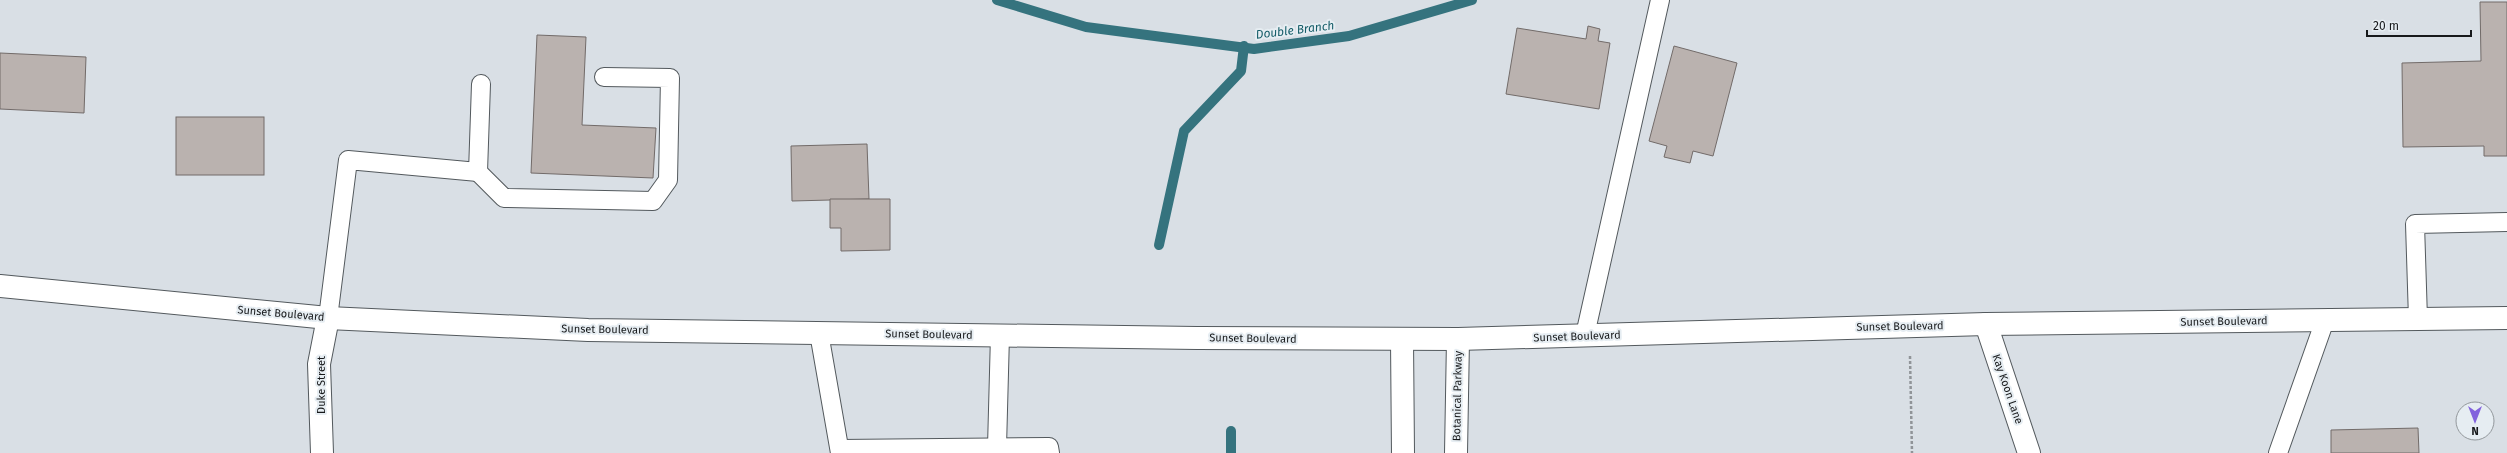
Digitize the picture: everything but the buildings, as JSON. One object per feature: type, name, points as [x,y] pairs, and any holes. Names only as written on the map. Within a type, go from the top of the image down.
[{"type":"main road","name":"Sunset Boulevard","points":[[0,286],[328,318],[588,330],[1402,340],[1986,324],[2507,318]]},
{"type":"main road","name":"Duke Street","points":[[322,453],[319,364],[328,318]]},
{"type":"main road","name":"Kay Koon Lane","points":[[1986,324],[2029,453]]},
{"type":"main road","name":"Botanical Parkway","points":[[1456,453],[1458,339]]},
{"type":"main road","points":[[1402,340],[1402,453]]},
{"type":"lane","points":[[1585,335],[1660,0]]},
{"type":"lane","points":[[328,318],[348,160],[478,172],[504,198],[653,201],[668,180],[670,78],[604,77]]},
{"type":"lane","points":[[478,172],[481,84]]},
{"type":"lane","points":[[2418,319],[2415,224],[2507,222]]},
{"type":"lane","points":[[2278,453],[2325,320]]},
{"type":"lane","points":[[819,332],[840,451],[1050,447],[1050,453]]},
{"type":"lane","points":[[997,447],[1000,335]]},
{"type":"path","points":[[1910,326],[1912,453]]},
{"type":"waterway","points":[[997,0],[1086,27],[1254,49],[1349,36],[1472,0]]},
{"type":"waterway","name":"Double Branch","points":[[1159,245],[1184,131],[1241,71],[1244,46]]},
{"type":"waterway","name":"Double Branch","points":[[1231,431],[1231,453]]}]
